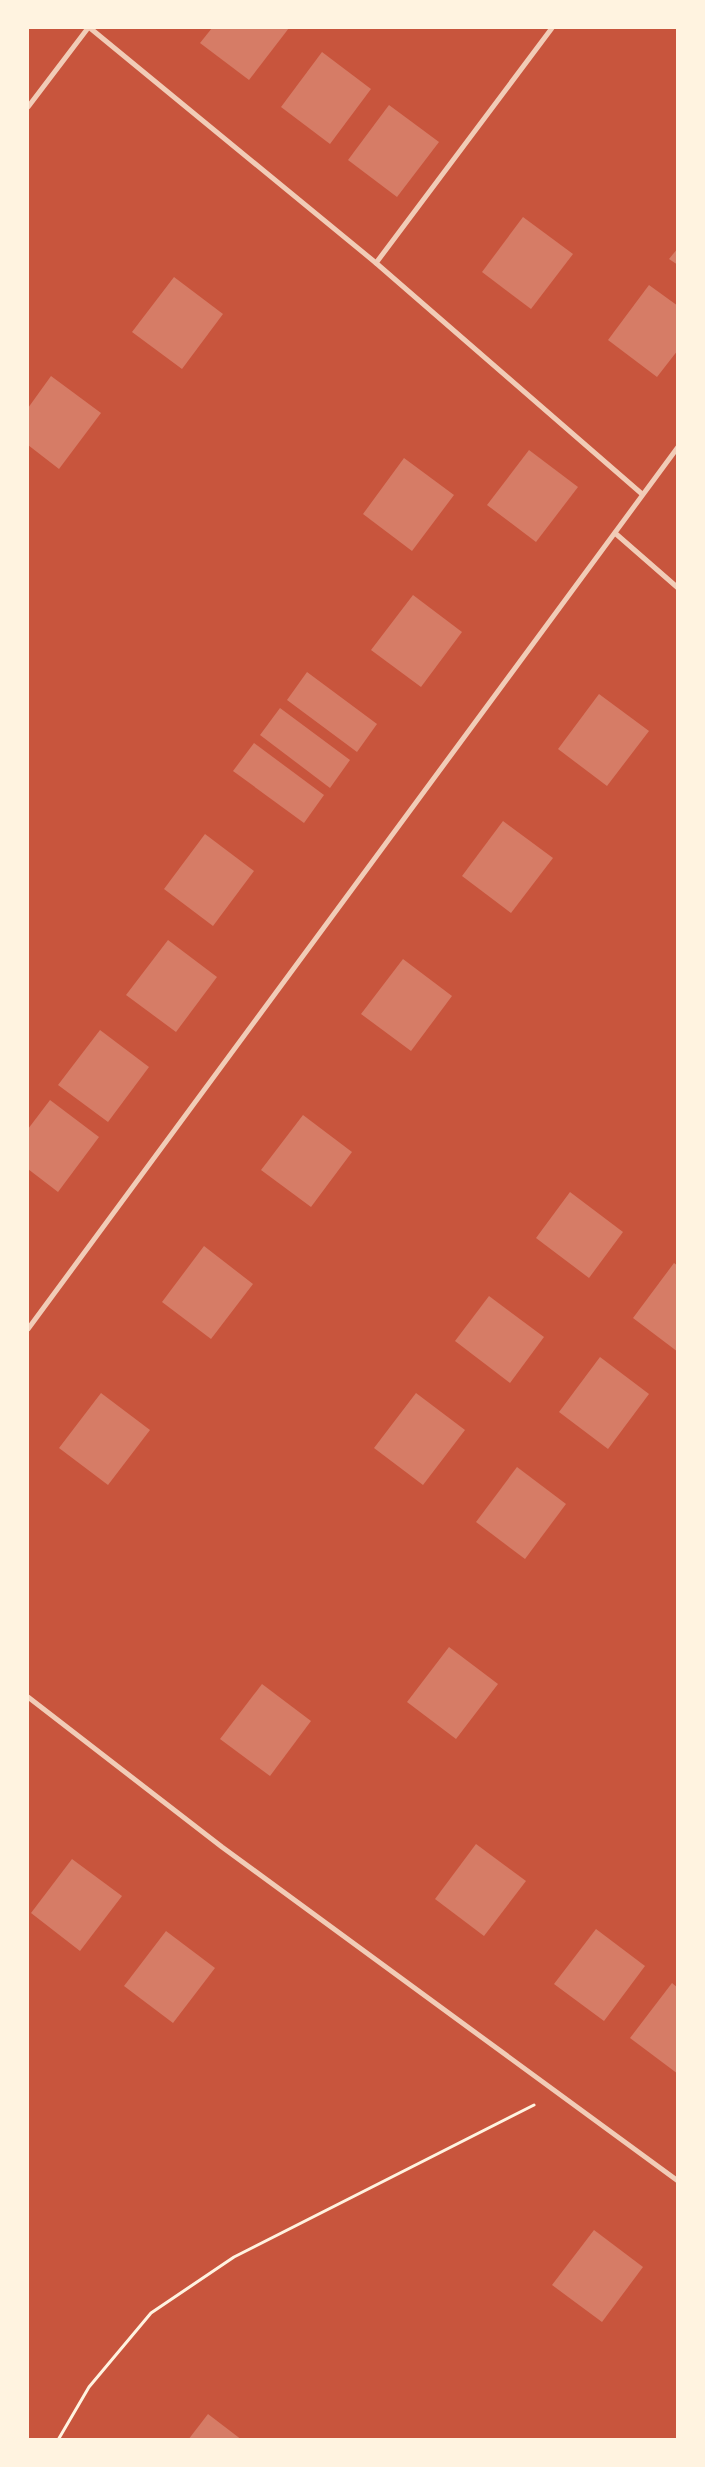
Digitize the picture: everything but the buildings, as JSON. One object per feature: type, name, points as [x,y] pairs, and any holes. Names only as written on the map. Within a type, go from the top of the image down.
[{"type":"street","points":[[28,106],[89,28],[376,263],[642,494]]},
{"type":"street","points":[[376,263],[552,28]]},
{"type":"street","points":[[28,1329],[678,447]]},
{"type":"street","points":[[615,533],[678,588]]},
{"type":"street","points":[[28,1697],[222,1847],[557,2094],[678,2180]]},
{"type":"path","points":[[58,2440],[89,2387],[151,2313],[234,2257],[557,2094]]}]
